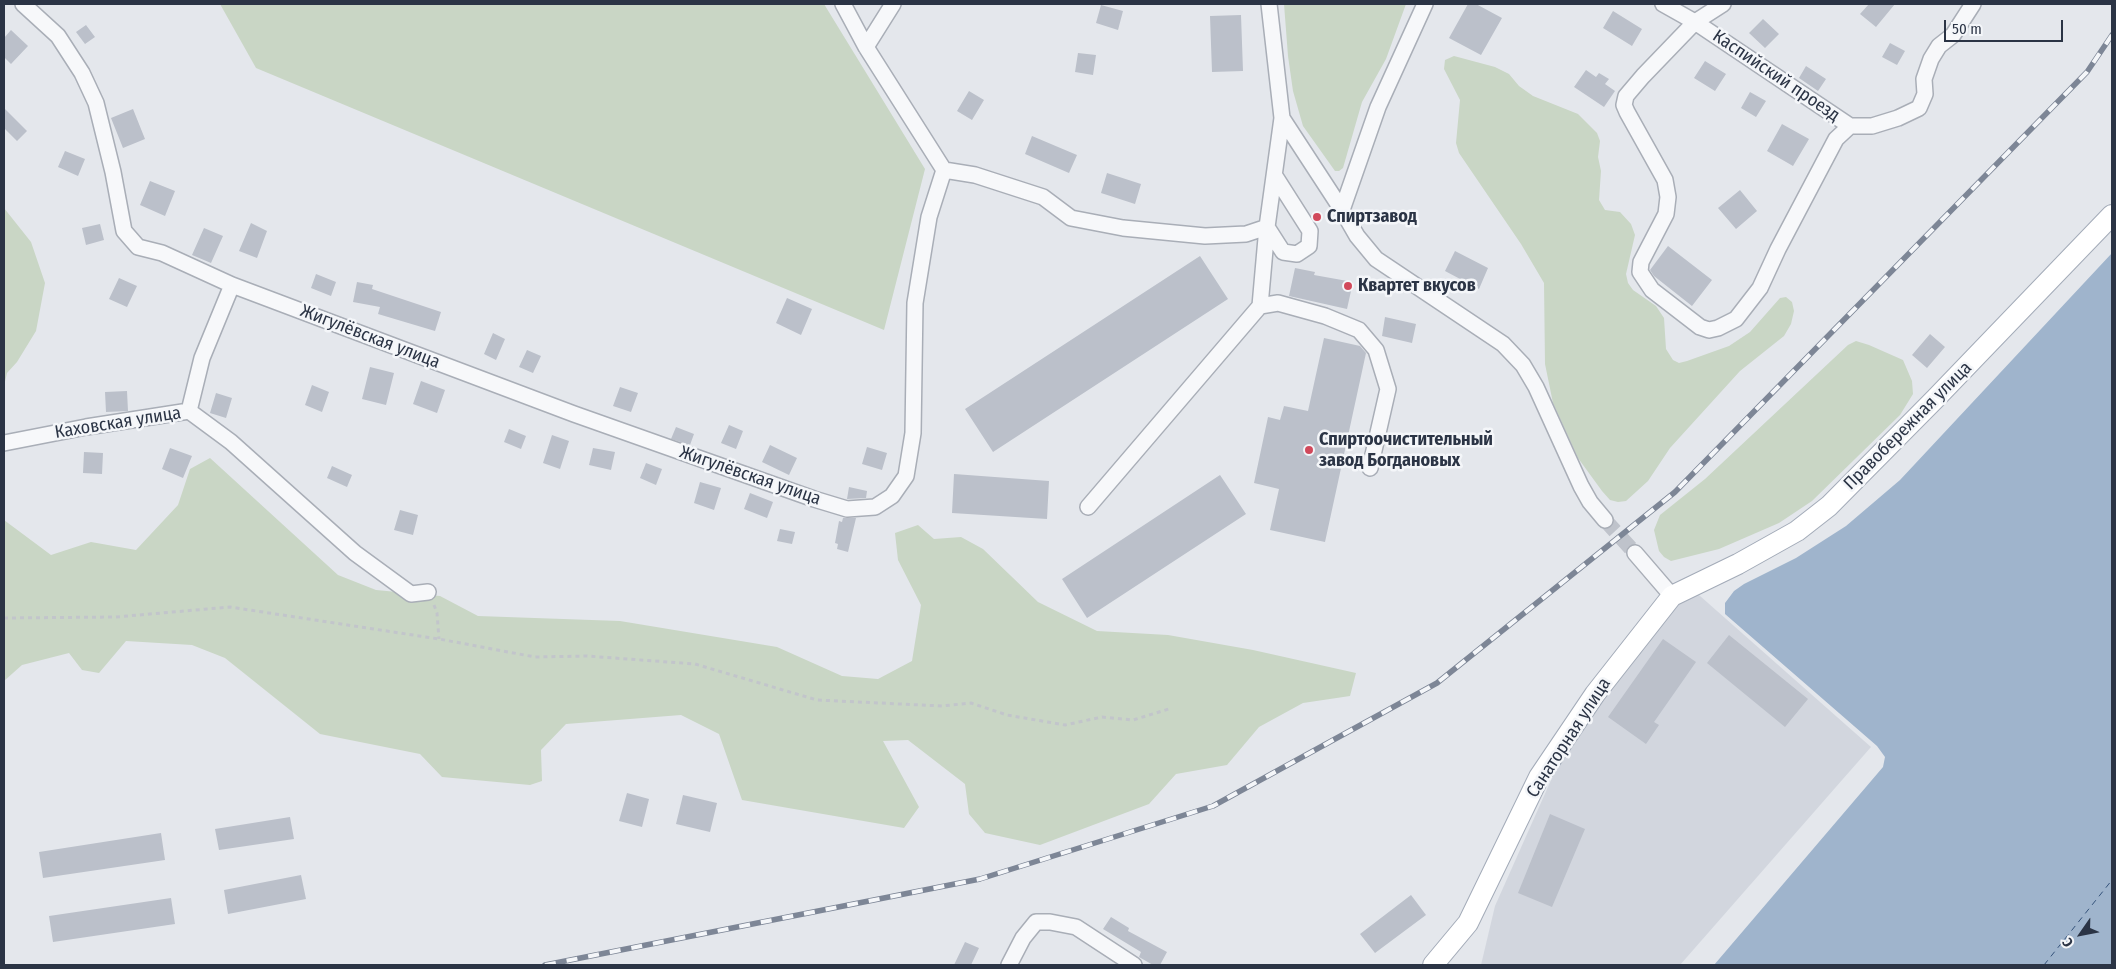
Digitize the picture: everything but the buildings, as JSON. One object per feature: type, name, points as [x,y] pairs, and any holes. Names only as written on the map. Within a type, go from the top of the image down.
[{"type":"main road","name":"Правобережная улица","points":[[1672,596],[1738,564],[1797,531],[1829,506],[1936,399],[2112,215]]},
{"type":"main road","name":"Санаторная улица","points":[[1434,965],[1468,923],[1539,777],[1595,694],[1672,596]]},
{"type":"street","name":"Жигулёвская улица","points":[[23,4],[58,36],[82,73],[96,103],[113,172],[124,231],[138,247],[162,253],[232,285],[574,414],[847,509],[875,507],[892,496],[906,476],[912,433],[915,303],[929,217],[944,170]]},
{"type":"street","points":[[843,4],[866,47],[944,170],[975,175],[1043,196],[1070,218],[1123,228],[1205,236],[1246,234],[1267,227]]},
{"type":"street","points":[[866,47],[893,4]]},
{"type":"street","points":[[1088,507],[1260,306],[1267,227],[1282,118],[1269,4]]},
{"type":"street","points":[[1342,210],[1378,107],[1425,4]]},
{"type":"street","name":"Каспийский проезд","points":[[1663,4],[1695,22],[1850,126],[1872,126],[1898,118],[1919,108],[1925,94],[1924,78],[1930,59],[1939,46],[1953,35],[1973,4]]},
{"type":"street","points":[[1722,4],[1695,22],[1626,96],[1624,105],[1666,180],[1668,197],[1666,214],[1641,262],[1640,272],[1652,290],[1700,327],[1709,330],[1718,328],[1736,319],[1760,288],[1836,139],[1850,126]]},
{"type":"street","points":[[1282,118],[1357,236],[1376,259],[1503,344],[1522,365],[1536,387],[1581,486],[1590,502],[1605,520]]},
{"type":"street","points":[[1267,227],[1283,252],[1297,254],[1309,246],[1310,231],[1275,176]]},
{"type":"street","name":"Каховская улица","points":[[4,443],[86,427],[189,411],[202,358],[232,285]]},
{"type":"street","points":[[1260,306],[1278,303],[1325,316],[1358,330],[1376,350],[1388,389],[1370,468]]},
{"type":"street","points":[[189,411],[231,442],[355,553],[411,594],[428,592]]},
{"type":"street","points":[[1635,553],[1672,596]]},
{"type":"street","points":[[1009,965],[1023,938],[1036,922],[1050,922],[1076,927],[1134,965]]},
{"type":"path","points":[[428,592],[437,613],[439,638]]},
{"type":"path","points":[[4,618],[116,617],[230,607],[439,638],[535,657],[587,656],[695,664],[817,700],[942,706],[971,703],[1007,716],[1065,726],[1102,717],[1133,720],[1172,708]]},
{"type":"shaded area","points":[[1691,588],[1871,747],[1680,965],[1481,965],[1495,906],[1564,751],[1656,622]]},
{"type":"green space","points":[[220,4],[824,4],[925,169],[884,330],[256,68]]},
{"type":"green space","points":[[1284,4],[1406,4],[1386,59],[1362,102],[1343,168],[1339,171],[1335,171],[1303,126],[1293,91]]},
{"type":"green space","points":[[1454,56],[1495,67],[1509,74],[1519,86],[1533,96],[1578,114],[1597,133],[1600,141],[1598,157],[1601,171],[1599,200],[1605,210],[1620,212],[1631,224],[1635,235],[1626,274],[1628,283],[1633,290],[1656,306],[1664,318],[1666,349],[1673,360],[1679,363],[1687,361],[1729,346],[1750,332],[1780,298],[1786,297],[1792,302],[1794,311],[1791,324],[1784,336],[1740,371],[1670,448],[1648,481],[1626,501],[1610,500],[1602,491],[1578,458],[1553,403],[1545,364],[1544,283],[1521,244],[1459,153],[1456,143],[1460,100],[1444,69],[1445,60]]},
{"type":"green space","points":[[4,208],[31,242],[45,283],[36,331],[17,362],[7,373],[4,386]]},
{"type":"green space","points":[[1856,341],[1903,360],[1912,381],[1913,394],[1900,415],[1812,501],[1779,523],[1719,549],[1671,561],[1664,557],[1659,551],[1654,530],[1660,515],[1705,479],[1848,345]]},
{"type":"green space","points":[[210,458],[338,575],[376,590],[440,596],[478,616],[620,621],[777,647],[842,676],[878,679],[912,661],[921,605],[898,560],[895,533],[918,525],[934,539],[961,537],[983,549],[1038,602],[1097,631],[1168,635],[1253,650],[1356,673],[1350,696],[1303,703],[1259,727],[1227,765],[1176,774],[1149,804],[1040,845],[985,833],[969,814],[965,784],[908,740],[883,741],[919,807],[904,828],[742,800],[719,734],[681,715],[566,724],[541,750],[542,781],[530,785],[442,777],[420,754],[320,734],[225,658],[192,645],[126,641],[99,673],[82,670],[69,653],[22,665],[4,681],[4,520],[51,555],[91,542],[136,550],[178,505],[190,469]]},
{"type":"water","points":[[2112,253],[2112,965],[1714,965],[1883,767],[1885,757],[1877,746],[1725,614],[1725,603],[1734,591],[1744,584],[1796,558],[1846,526],[1900,480]]},
{"type":"ferry route","points":[[2044,965],[2112,880]]},
{"type":"tunnel","points":[[1605,520],[1635,553]]},
{"type":"railway","points":[[545,965],[980,879],[1213,806],[1437,683],[1675,492],[2087,72],[2112,35]]},
{"type":"place","name":"Спиртзавод","points":[[1317,217]]},
{"type":"place","name":"Квартет вкусов","points":[[1348,286]]},
{"type":"place","name":"Спиртоочистительный завод Богдановых","points":[[1309,450]]}]
